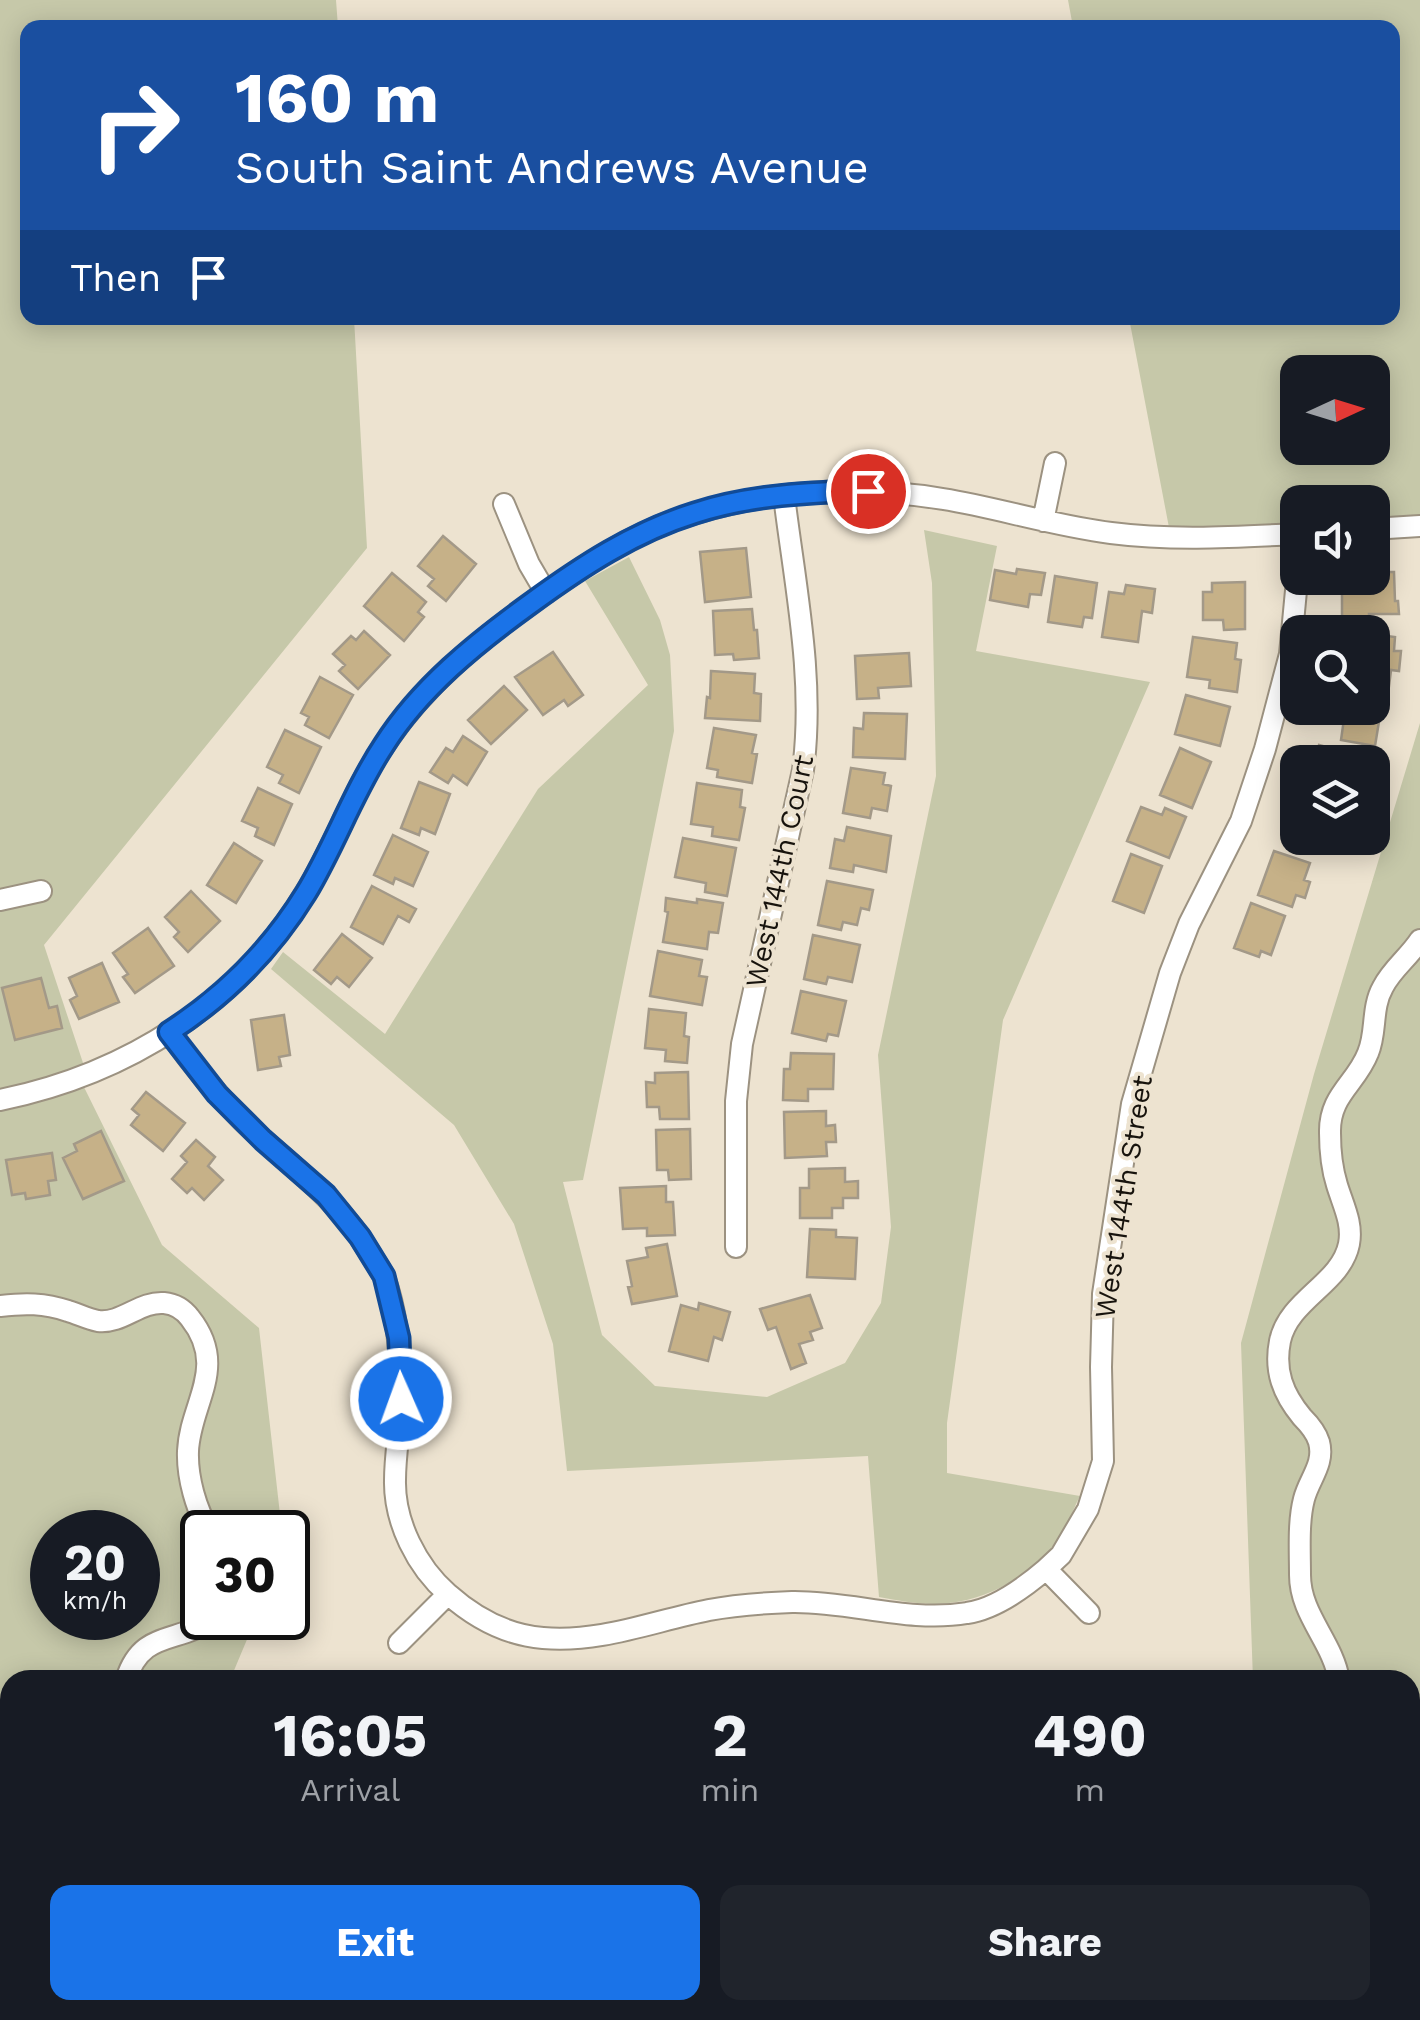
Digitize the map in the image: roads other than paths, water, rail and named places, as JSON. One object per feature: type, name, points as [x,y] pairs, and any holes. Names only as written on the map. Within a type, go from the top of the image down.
[{"type":"street","points":[[1043,521],[1055,463]]},
{"type":"street","points":[[0,1100],[80,1079],[124,1059],[220,996],[273,940],[306,894],[370,766],[404,716],[463,657],[546,593],[607,552],[668,522],[698,512],[784,496],[906,493],[1106,532],[1171,538],[1280,535]]},
{"type":"street","name":"West 144th Court","points":[[736,1247],[736,1101],[742,1044],[807,741],[806,669],[784,496]]},
{"type":"street","points":[[504,504],[546,593]]},
{"type":"street","points":[[1390,528],[1420,526]]},
{"type":"street","name":"West 144th Street","points":[[169,1032],[194,1067],[240,1118],[326,1195],[360,1237],[384,1276],[399,1338],[401,1399],[394,1483],[399,1511],[421,1564],[462,1607],[514,1634],[541,1638],[593,1638],[711,1610],[794,1602],[870,1608],[926,1618],[972,1613],[1022,1590],[1061,1555],[1088,1509],[1103,1461],[1103,1294],[1132,1104],[1170,973],[1189,924],[1240,821],[1265,749],[1290,654],[1296,595]]},
{"type":"street","points":[[0,900],[41,892]]},
{"type":"street","points":[[1336,1670],[1306,1607],[1300,1580],[1302,1511],[1319,1464],[1319,1443],[1284,1391],[1278,1356],[1288,1319],[1340,1265],[1349,1246],[1350,1225],[1332,1162],[1332,1113],[1341,1092],[1367,1056],[1380,992],[1420,940]]},
{"type":"street","points":[[0,1306],[38,1303],[100,1321],[115,1320],[149,1305],[164,1303],[186,1312],[202,1338],[208,1366],[190,1436],[188,1464],[200,1510]]},
{"type":"street","points":[[1046,1568],[1089,1613]]},
{"type":"street","points":[[399,1643],[448,1594]]},
{"type":"street","points":[[129,1670],[148,1646],[180,1634]]}]
